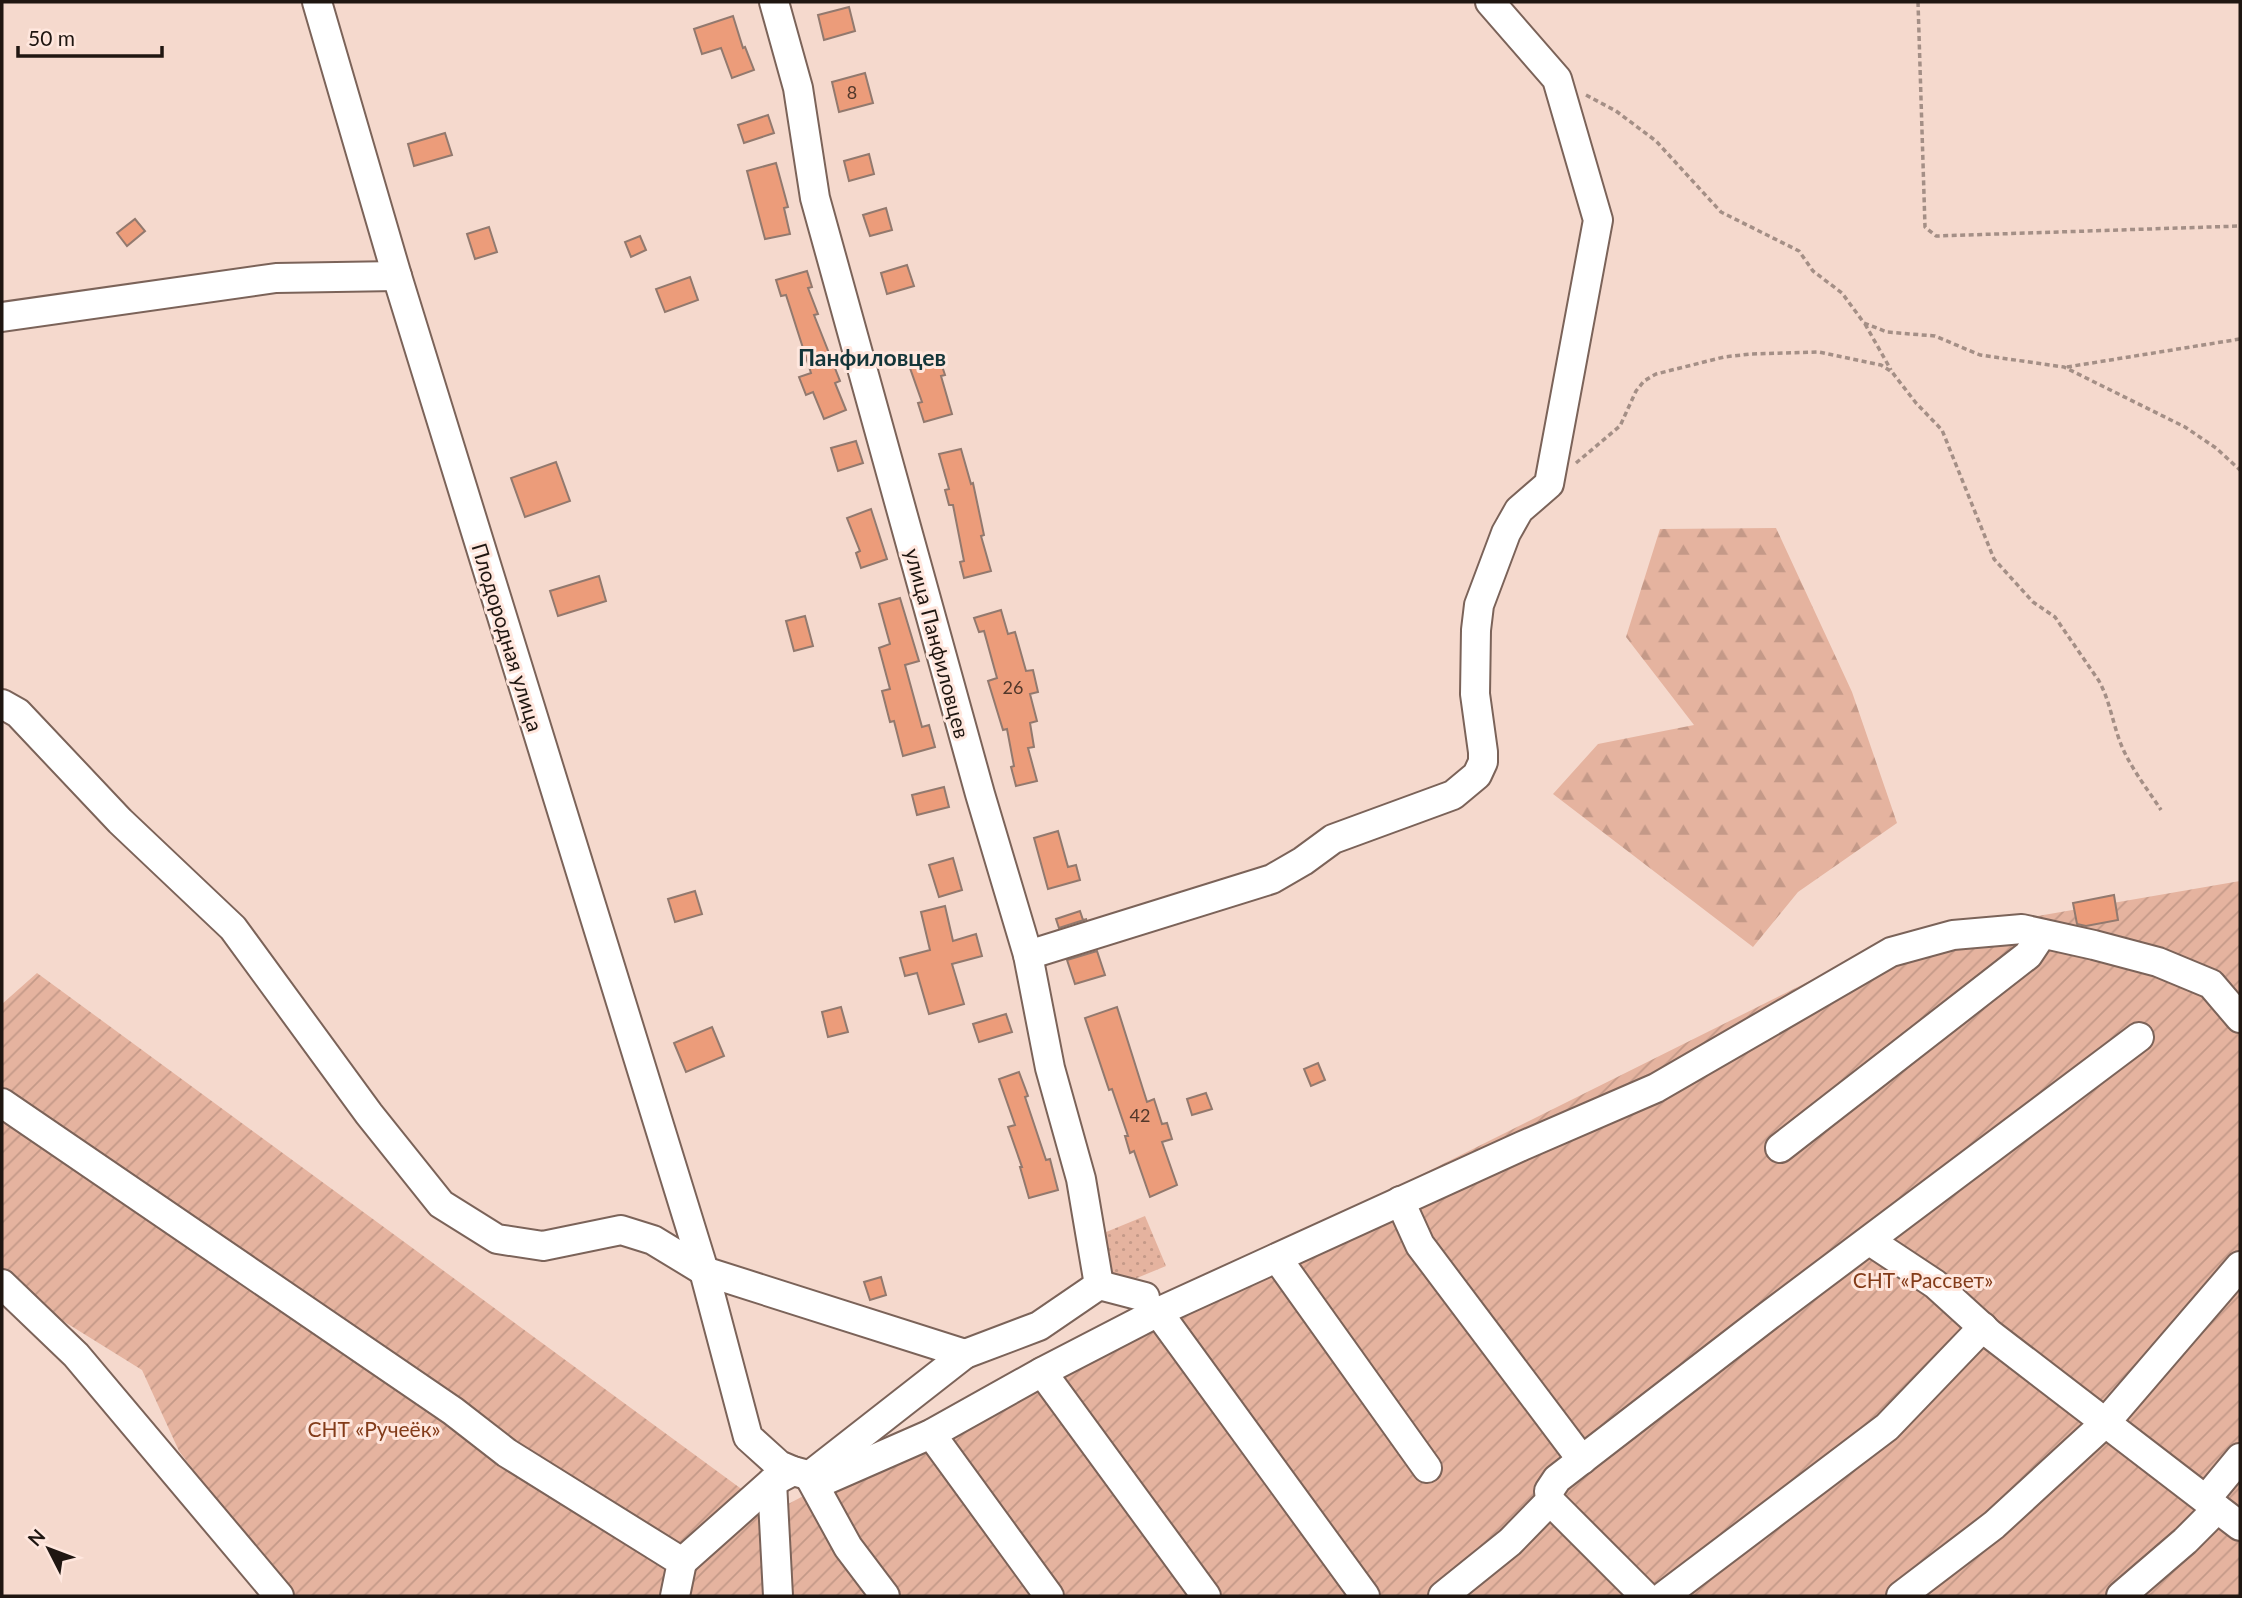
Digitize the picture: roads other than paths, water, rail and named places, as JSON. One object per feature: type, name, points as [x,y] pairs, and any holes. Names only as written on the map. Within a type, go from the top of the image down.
[{"type":"street","name":"Плодородная улица","points":[[317,2],[397,276],[704,1271],[748,1437],[791,1476]]},
{"type":"street","name":"улица Панфиловцев","points":[[774,2],[798,88],[815,198],[1027,955],[1050,1068],[1081,1179],[1099,1285]]},
{"type":"street","points":[[1027,955],[1272,878],[1303,861],[1332,839],[1453,796],[1477,775],[1483,762],[1475,694],[1479,605],[1506,533],[1519,510],[1549,484],[1598,220],[1557,79],[1490,2]]},
{"type":"street","points":[[2,317],[276,278],[397,276]]},
{"type":"street","points":[[2,704],[18,713],[120,821],[233,928],[369,1114],[441,1204],[498,1239],[543,1246],[621,1230],[653,1240],[704,1271],[965,1354]]},
{"type":"street","points":[[791,1476],[826,1480],[930,1434],[1042,1372],[1151,1305],[1277,1258],[1656,1088],[1891,952],[1953,936],[2022,929],[2158,962],[2211,984],[2240,1018]]},
{"type":"street","points":[[1780,1148],[2028,955],[2042,934]]},
{"type":"street","points":[[1645,1596],[1550,1501],[1549,1491],[1557,1479],[2139,1037]]},
{"type":"street","points":[[2,1103],[453,1411],[507,1452],[682,1562]]},
{"type":"street","points":[[1400,1201],[1420,1245],[1582,1460]]},
{"type":"street","points":[[1870,1241],[1935,1284],[1983,1327],[2240,1527]]},
{"type":"street","points":[[1277,1258],[1427,1468]]},
{"type":"street","points":[[1901,1596],[1994,1525],[2105,1423],[2240,1266]]},
{"type":"street","points":[[2,1284],[76,1354],[279,1596]]},
{"type":"street","points":[[675,1596],[682,1562],[791,1476],[965,1354],[1039,1326],[1099,1285],[1151,1305],[1365,1596]]},
{"type":"street","points":[[1664,1596],[1887,1427],[1983,1327]]},
{"type":"street","points":[[1042,1372],[1206,1596]]},
{"type":"street","points":[[930,1434],[1049,1596]]},
{"type":"street","points":[[2121,1596],[2185,1541],[2240,1458]]},
{"type":"street","points":[[778,1596],[791,1476]]},
{"type":"street","points":[[791,1476],[885,1596]]},
{"type":"street","points":[[1443,1596],[1510,1542],[1550,1501]]},
{"type":"district","name":"Панфиловцев","points":[[872,357]]},
{"type":"park label","name":"СНТ «Рассвет»","points":[[1923,1279]]},
{"type":"park label","name":"СНТ «Ручеёк»","points":[[374,1428]]}]
